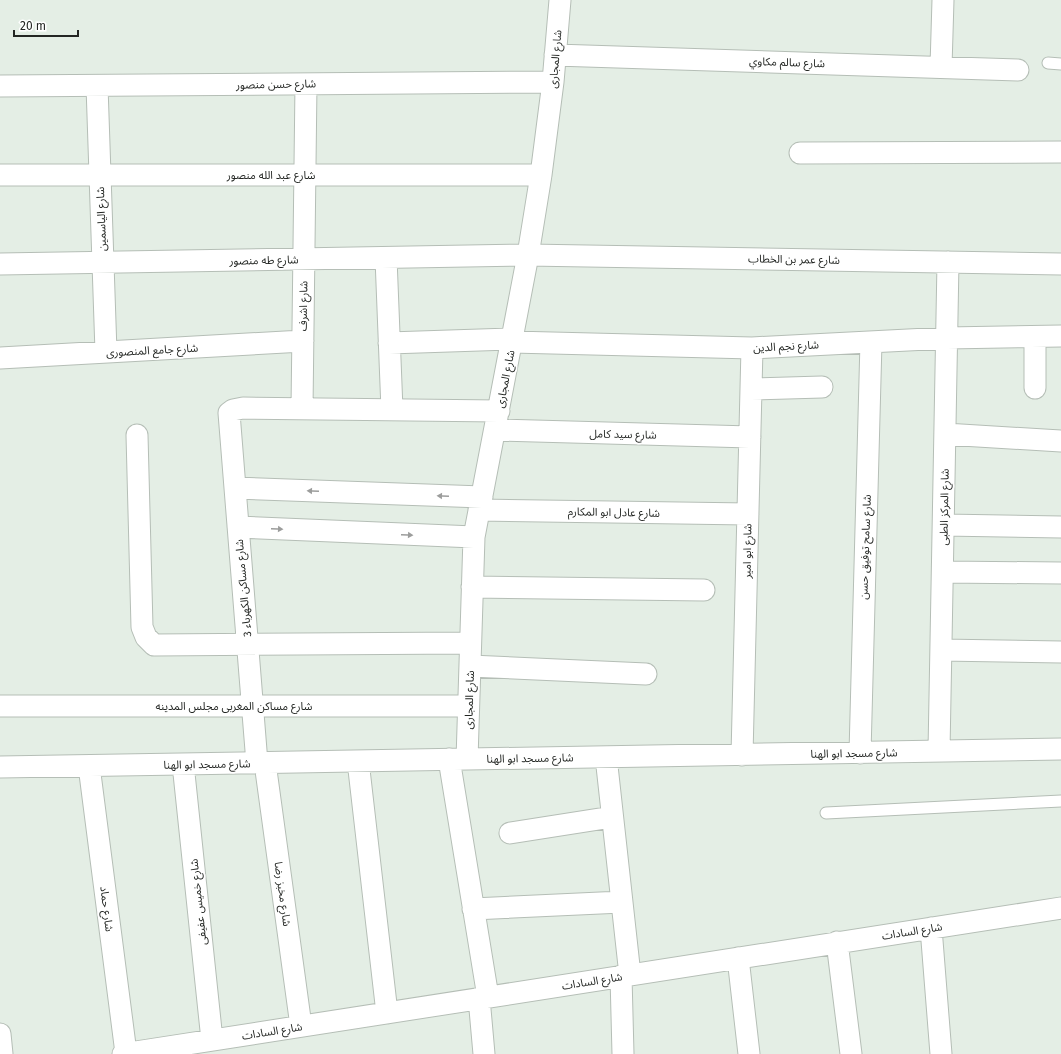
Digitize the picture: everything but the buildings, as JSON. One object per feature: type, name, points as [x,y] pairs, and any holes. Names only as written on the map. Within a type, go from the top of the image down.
[{"type":"street","name":"شارع المجارى","points":[[484,1054],[483,998],[458,759],[468,706],[474,538],[528,255],[541,175],[553,82],[560,0]]},
{"type":"street","points":[[941,68],[943,0]]},
{"type":"street","name":"شارع سالم مكاوي","points":[[555,55],[1018,70]]},
{"type":"street","name":"شارع حسن منصور","points":[[0,86],[553,82]]},
{"type":"street","name":"شارع اشرف","points":[[302,409],[306,84]]},
{"type":"street","name":"شارع الياسمين","points":[[97,86],[106,352]]},
{"type":"street","points":[[800,153],[1061,152]]},
{"type":"street","name":"شارع عبد الله منصور","points":[[0,175],[541,175]]},
{"type":"street","name":"شارع طه منصور","points":[[0,264],[528,255]]},
{"type":"street","name":"شارع عمر بن الخطاب","points":[[528,255],[1061,264]]},
{"type":"street","points":[[386,258],[392,410]]},
{"type":"street","name":"شارع المركز الطبى","points":[[939,751],[948,262]]},
{"type":"street","points":[[1035,336],[1035,388]]},
{"type":"street","name":"شارع نجم الدين","points":[[389,343],[512,341],[752,348],[947,338],[1061,336]]},
{"type":"street","name":"شارع جامع المنصورى","points":[[0,358],[303,341]]},
{"type":"street","name":"شارع سامح توفيق حسن","points":[[860,753],[871,342]]},
{"type":"street","name":"شارع ابو امير","points":[[742,755],[752,348]]},
{"type":"street","points":[[752,389],[822,387]]},
{"type":"street","name":"شارع مساكن الكهرباء 3","points":[[261,763],[252,706],[229,413],[238,408],[302,409]]},
{"type":"street","points":[[302,409],[392,410],[497,421]]},
{"type":"street","name":"شارع سيد كامل","points":[[497,421],[750,437]]},
{"type":"street","points":[[137,434],[142,627],[146,637],[154,645],[470,643]]},
{"type":"street","points":[[945,434],[1061,441]]},
{"type":"street","name":"شارع عادل ابو المكارم","points":[[235,488],[480,504],[748,514]]},
{"type":"street","points":[[944,525],[1061,527]]},
{"type":"street","points":[[238,527],[474,538]]},
{"type":"street","points":[[943,572],[1061,573]]},
{"type":"street","points":[[472,587],[704,590]]},
{"type":"street","points":[[941,650],[1061,652]]},
{"type":"street","points":[[470,666],[646,674]]},
{"type":"street","name":"شارع مساكن المغربى مجلس المدينه","points":[[0,706],[468,706]]},
{"type":"street","name":"شارع مسجد ابو الهنا","points":[[0,767],[1061,749]]},
{"type":"street","points":[[606,757],[622,902],[625,976],[623,1054]]},
{"type":"street","points":[[358,761],[387,1012]]},
{"type":"street","name":"شارع مخبز رضا","points":[[261,763],[301,1026]]},
{"type":"street","name":"شارع خميس عفيفى","points":[[183,764],[212,1040]]},
{"type":"street","name":"شارع حماد","points":[[89,766],[124,1054]]},
{"type":"street","points":[[510,833],[612,817]]},
{"type":"street","points":[[473,909],[622,902]]},
{"type":"street","name":"شارع السادات","points":[[124,1054],[1061,908]]},
{"type":"street","points":[[931,928],[941,1054]]},
{"type":"street","points":[[837,942],[851,1054]]},
{"type":"street","points":[[738,958],[748,1054]]},
{"type":"street","points":[[0,1034],[2,1054]]},
{"type":"lane","points":[[1048,63],[1061,64]]},
{"type":"lane","points":[[826,813],[1061,801]]}]
